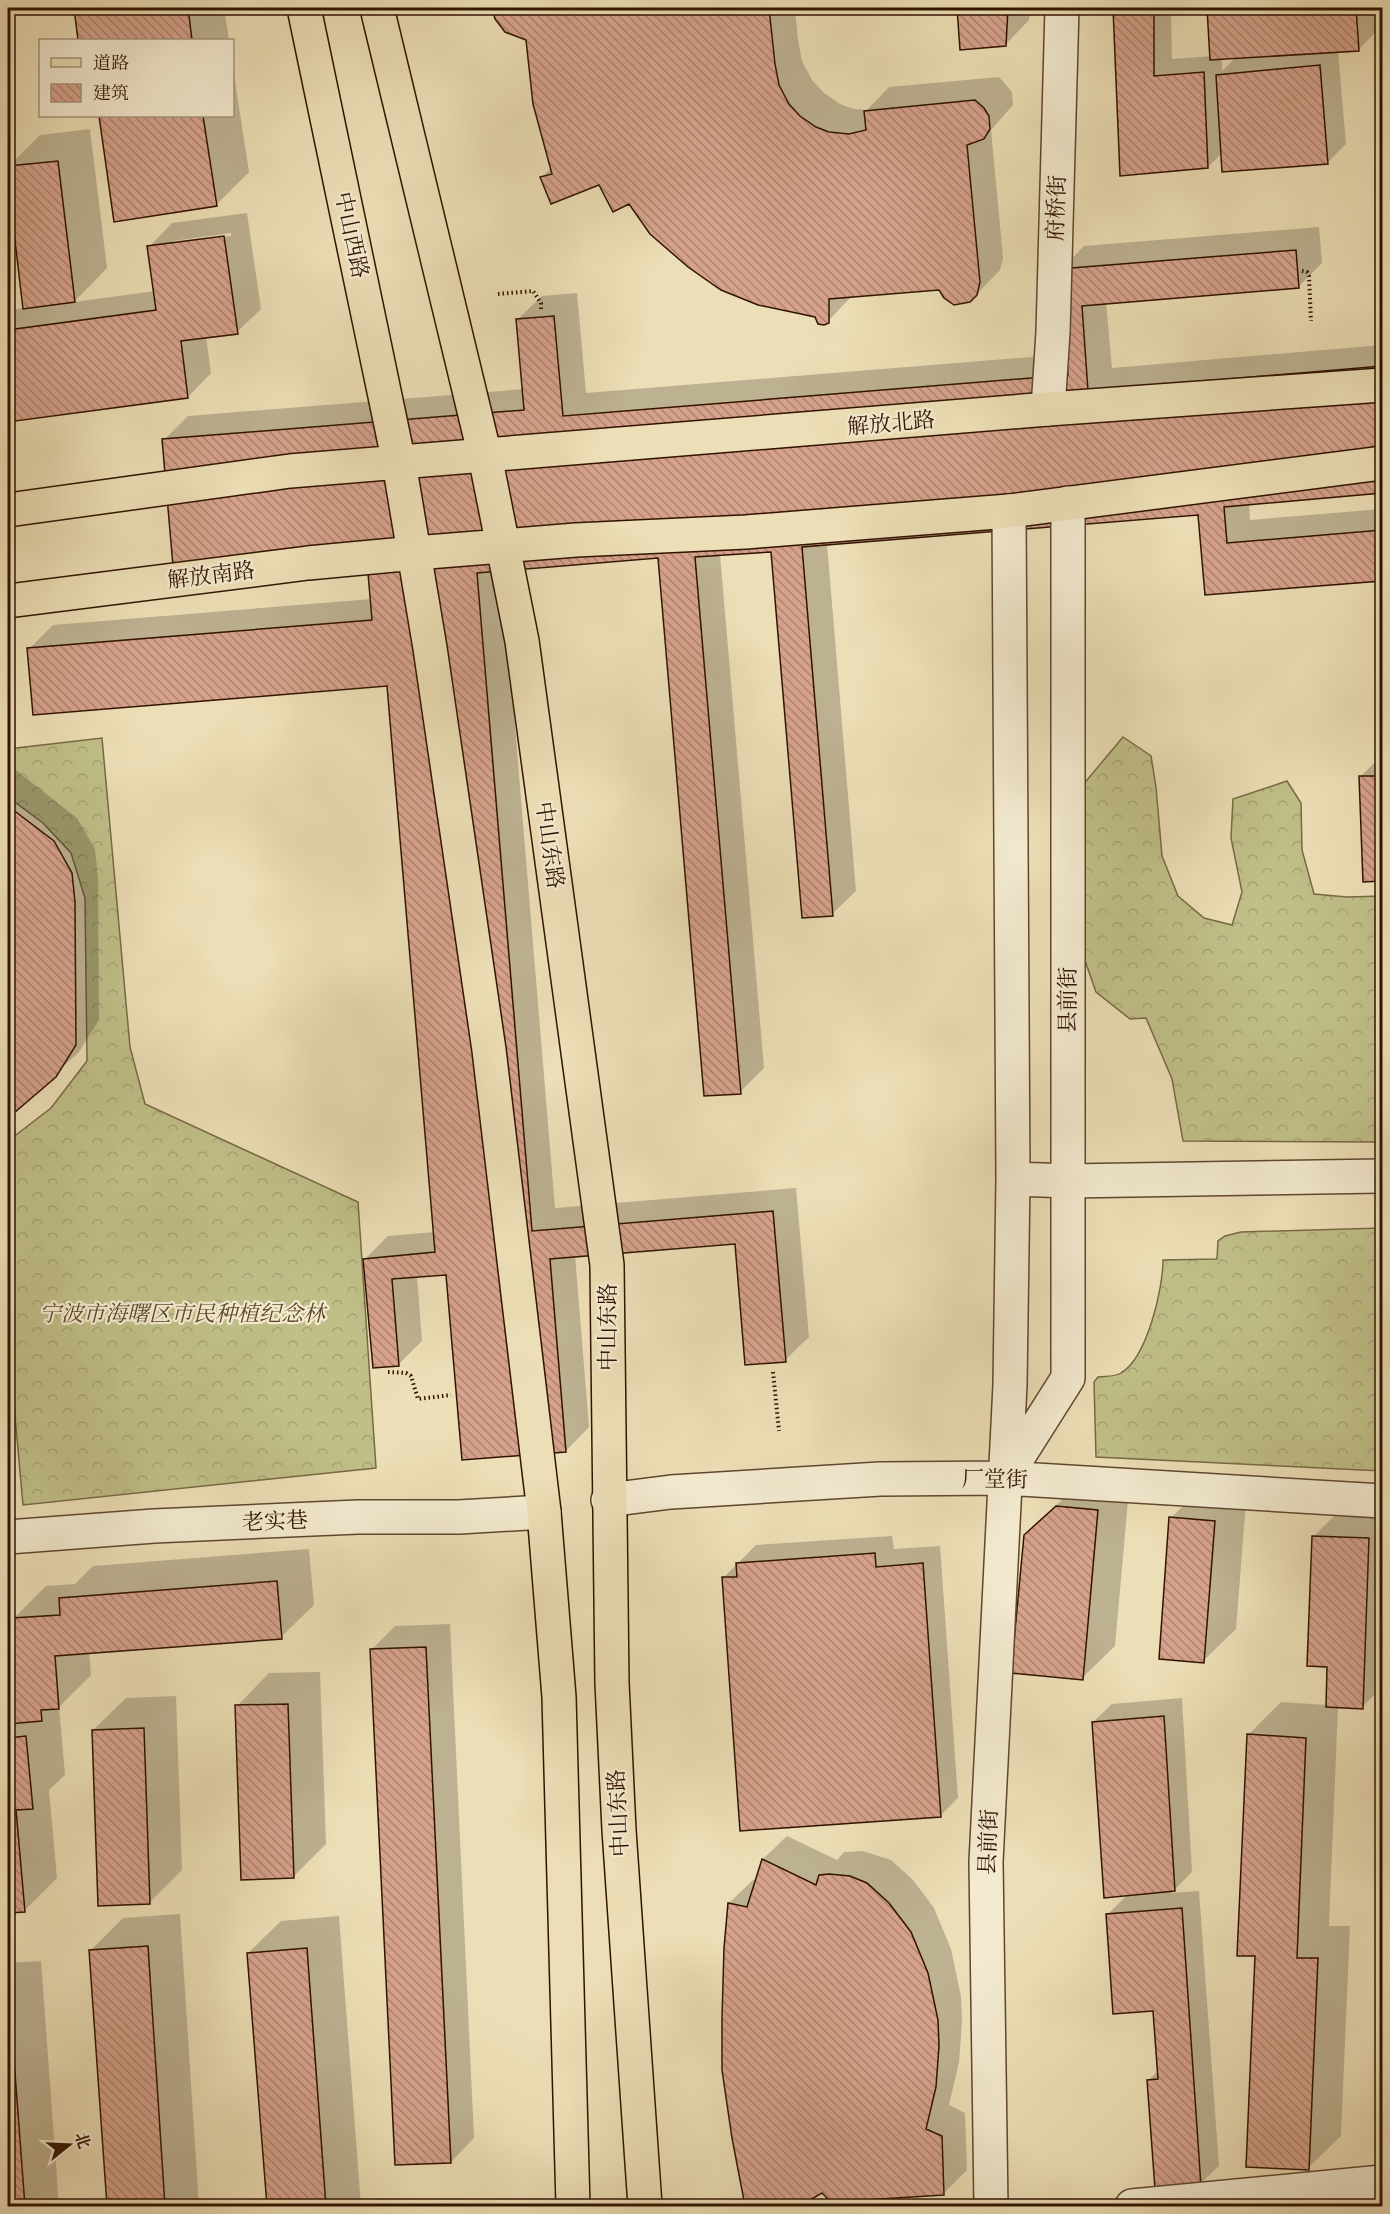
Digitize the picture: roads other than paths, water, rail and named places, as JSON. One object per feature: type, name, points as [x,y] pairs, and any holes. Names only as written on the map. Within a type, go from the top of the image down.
[{"type":"main road","name":"中山西路","points":[[304,8],[399,463]]},
{"type":"main road","points":[[377,8],[485,456]]},
{"type":"main road","name":"解放北路","points":[[399,463],[555,448],[739,436],[1048,409],[1383,385]]},
{"type":"main road","name":"中山东路","points":[[485,456],[528,682],[607,1264],[608,1500],[612,1683],[619,1830],[645,2206]]},
{"type":"main road","points":[[8,510],[290,471],[399,463],[415,553],[489,1050],[544,1512],[559,1697],[573,2206]]},
{"type":"main road","points":[[415,553],[576,540],[746,532],[1009,511],[1383,463]]},
{"type":"main road","name":"解放南路","points":[[8,601],[308,563],[415,553]]},
{"type":"street","name":"府桥街","points":[[1048,409],[1053,332],[1062,8]]},
{"type":"street","name":"县前街","points":[[1005,1478],[1068,1378],[1068,503]]},
{"type":"street","name":"县前街","points":[[991,2206],[986,1862],[1010,1385],[1013,1179],[1009,511]]},
{"type":"street","points":[[1013,1179],[1068,1181],[1383,1176]]},
{"type":"street","name":"厂堂街","points":[[608,1500],[671,1492],[880,1479],[1005,1478],[1383,1501]]},
{"type":"street","name":"老实巷","points":[[8,1538],[154,1526],[358,1517],[459,1517],[544,1512]]},
{"type":"street","points":[[1132,2206],[1382,2182],[1381,2206]]},
{"type":"park label","name":"宁波市海曙区市民种植纪念林","points":[[182,1313]]}]
